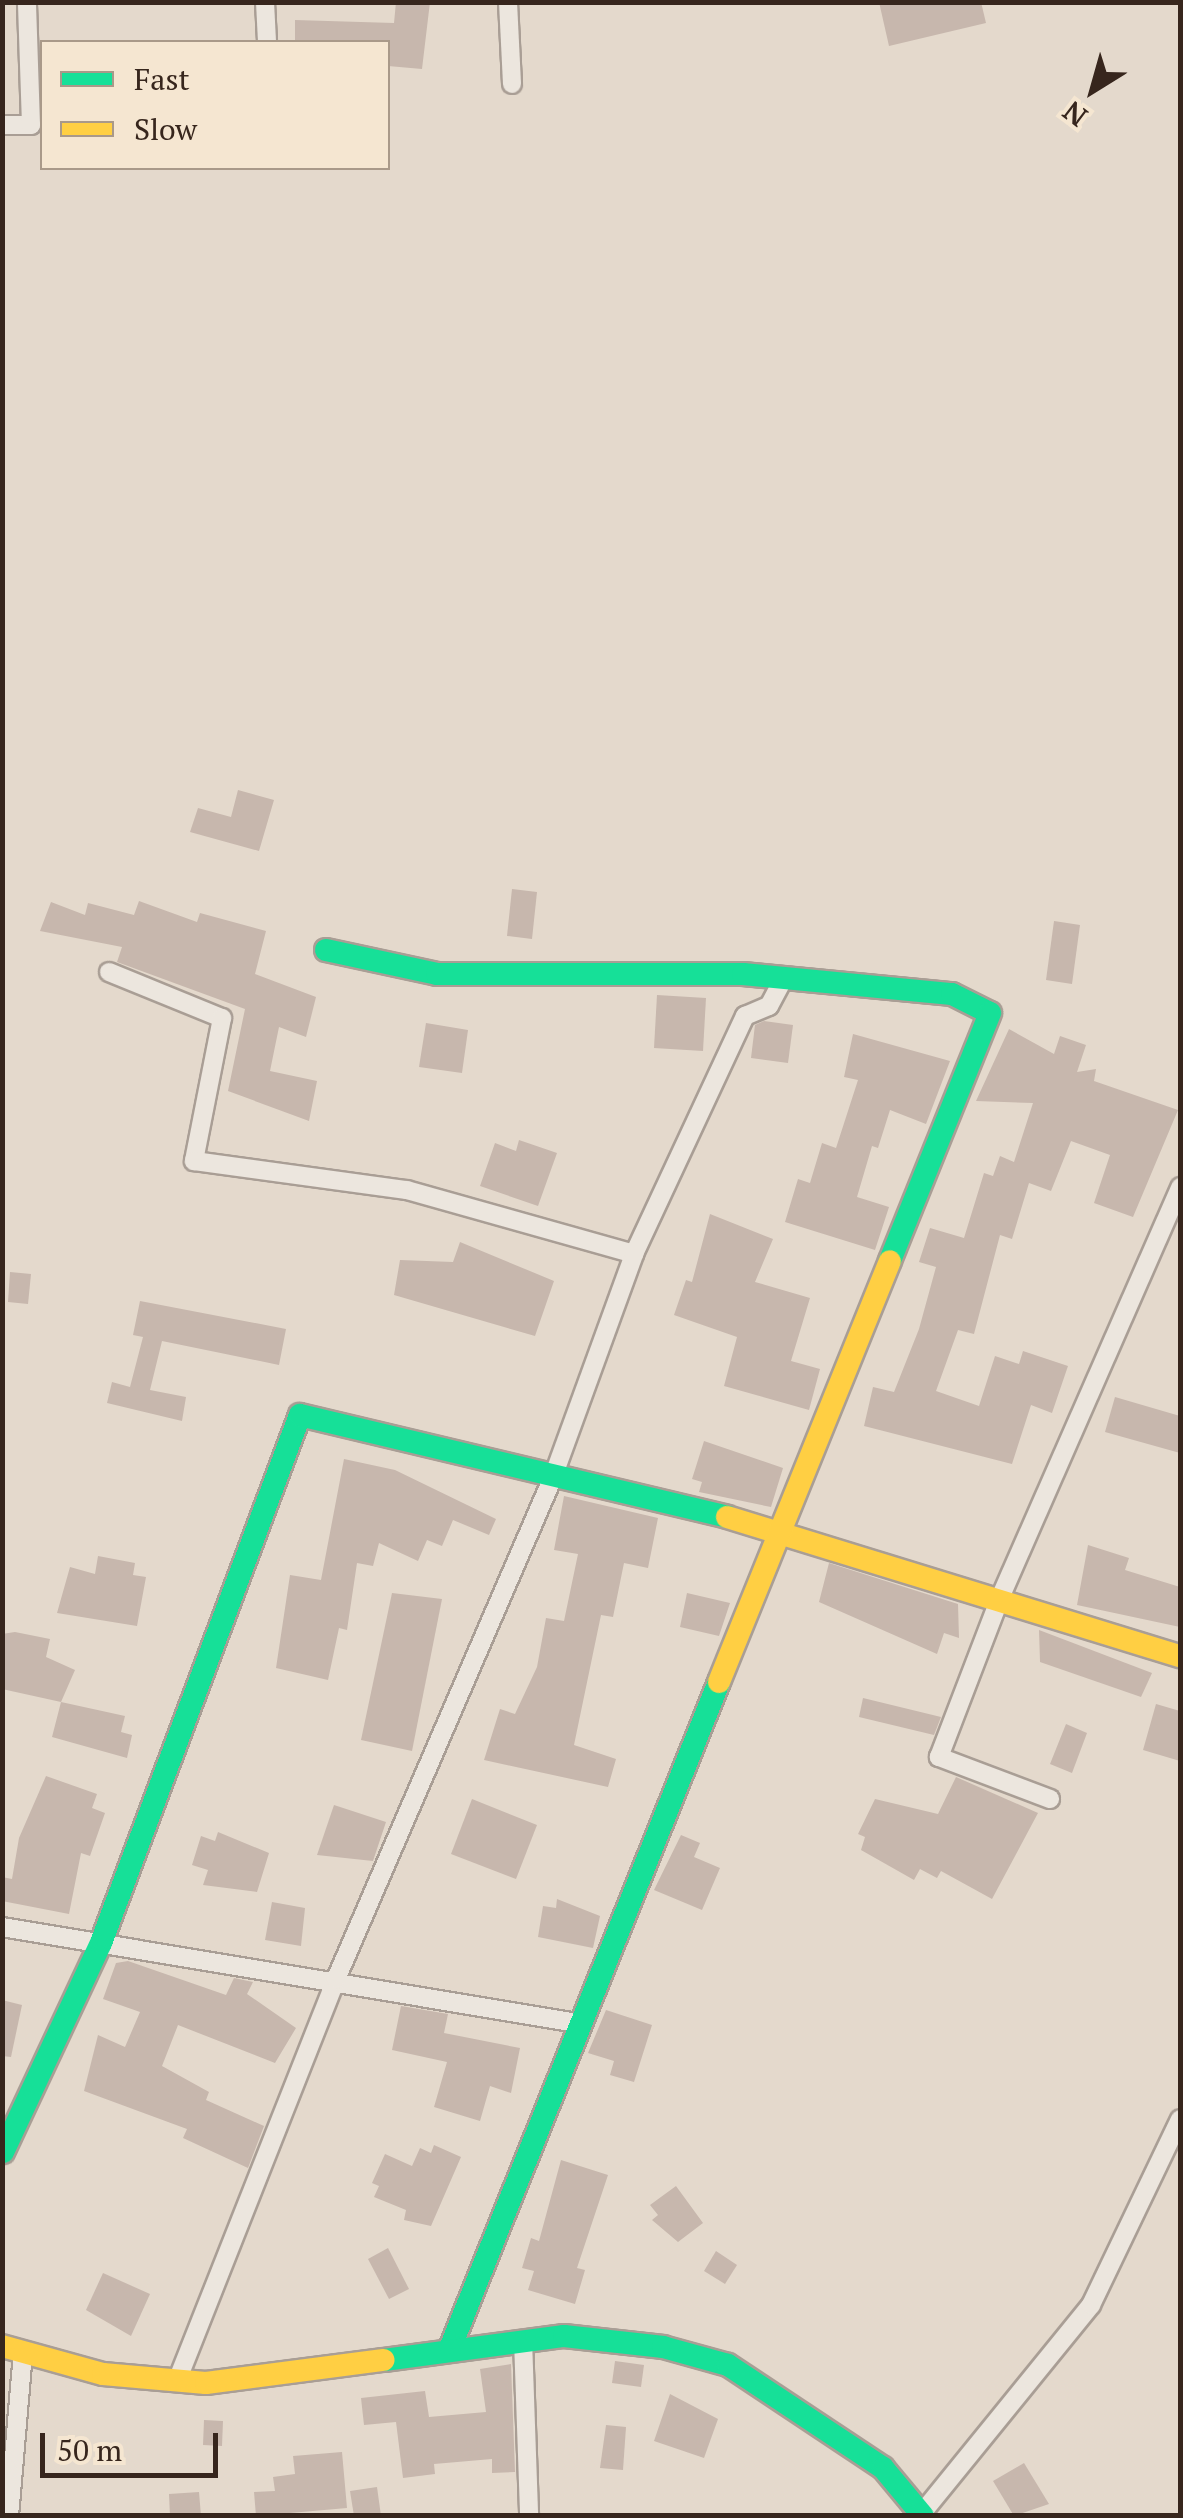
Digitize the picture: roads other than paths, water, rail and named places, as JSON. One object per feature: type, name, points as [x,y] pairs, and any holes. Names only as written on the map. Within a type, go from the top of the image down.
[{"type":"street","points":[[2,125],[31,125],[28,2]]},
{"type":"street","points":[[264,2],[267,40]]},
{"type":"street","points":[[508,2],[512,84]]},
{"type":"street","points":[[326,950],[437,974],[784,978],[952,994],[990,1013],[578,2023],[451,2346]]},
{"type":"street","points":[[109,972],[222,1018],[194,1161],[407,1190],[634,1254]]},
{"type":"street","points":[[178,2381],[336,1979],[553,1477],[634,1254],[745,1016],[769,1006],[784,978]]},
{"type":"street","points":[[1050,1799],[939,1757],[1000,1598],[1180,1187]]},
{"type":"street","points":[[3,2152],[101,1943],[300,1415],[782,1530],[1180,1656]]},
{"type":"street","points":[[2,1927],[336,1979],[578,2023]]},
{"type":"street","points":[[9,2516],[13,2349],[103,2374],[178,2381],[249,2381],[451,2346],[613,2339],[728,2365],[882,2468],[923,2514],[1091,2305],[1180,2119]]},
{"type":"street","points":[[524,2340],[529,2516]]}]
